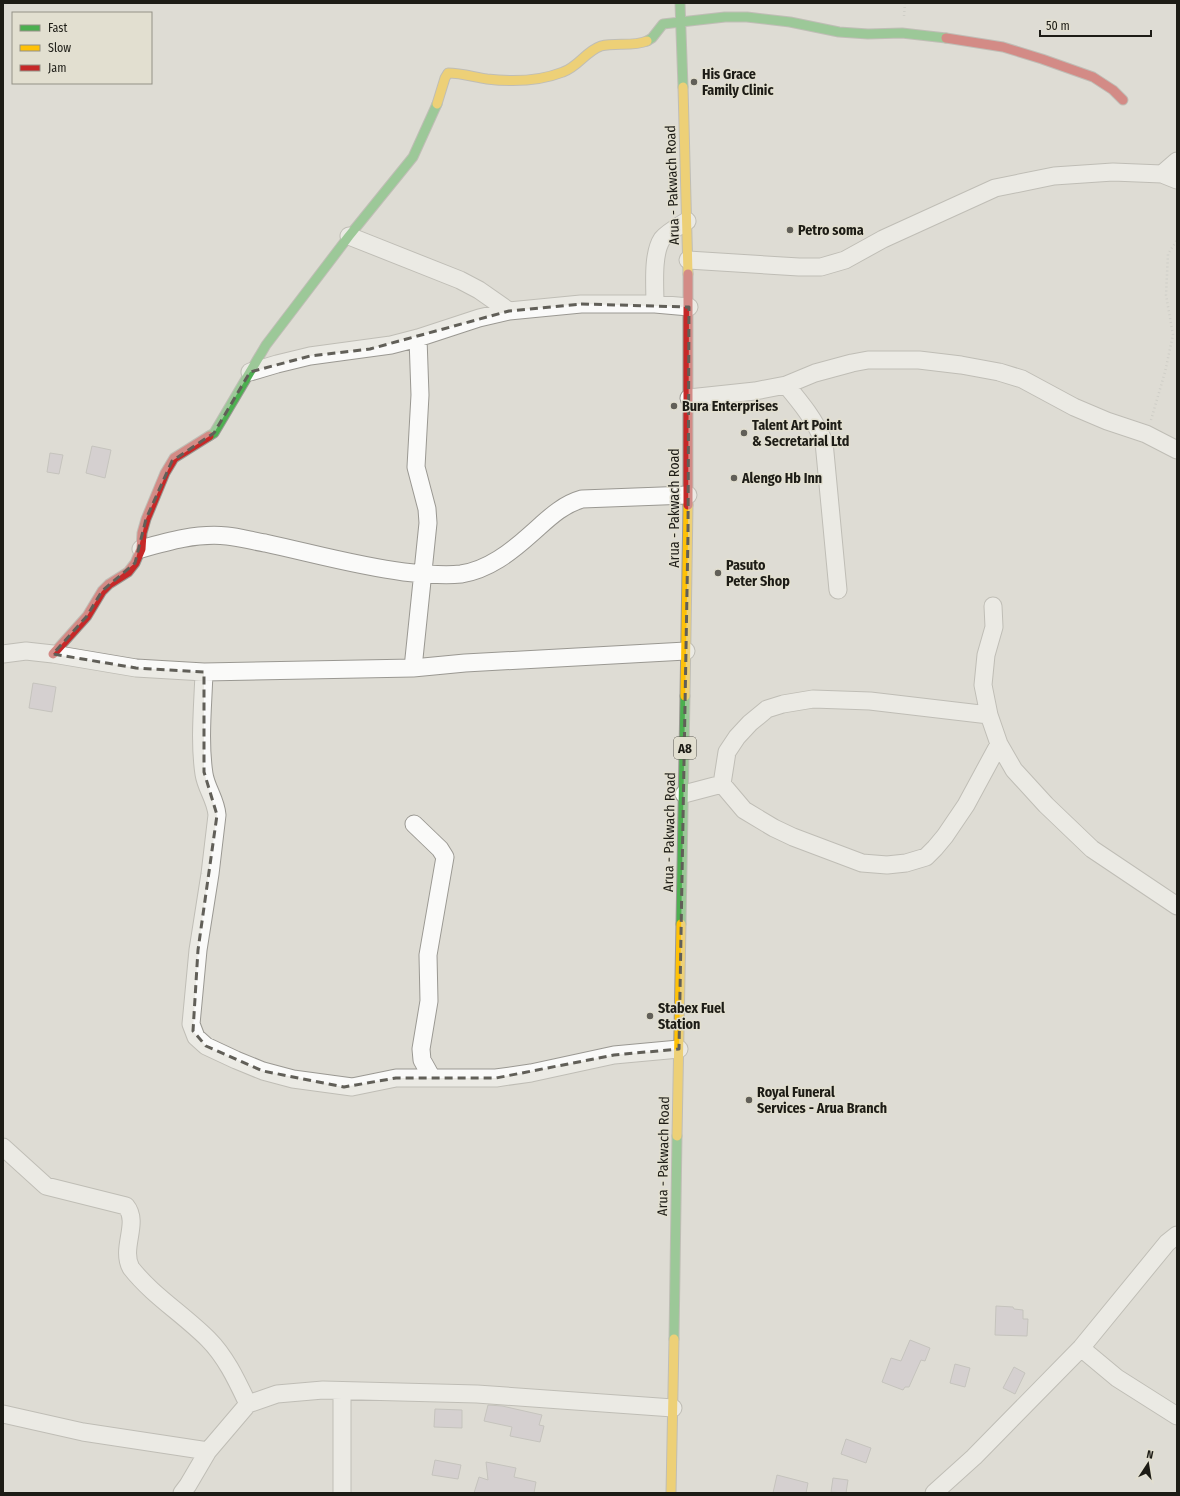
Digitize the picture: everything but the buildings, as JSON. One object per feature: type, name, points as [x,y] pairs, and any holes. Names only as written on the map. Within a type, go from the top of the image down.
[{"type":"main road","name":"Arua - Pakwach Road","points":[[671,1493],[688,495],[689,307],[680,3]]},
{"type":"main road","points":[[54,654],[87,616],[109,584],[128,572],[135,563],[140,549],[146,519],[172,461],[177,456],[214,433],[266,346],[349,236],[413,156],[436,108],[447,74],[450,73],[506,81],[543,77],[567,70],[597,48],[634,44],[646,41],[655,36],[658,29],[663,24],[725,17],[746,17],[790,22],[839,32],[902,34],[952,39],[1003,47],[1093,77],[1113,90],[1123,100]]},
{"type":"street","points":[[688,260],[799,268],[821,267],[845,260],[883,239],[995,188],[1054,176],[1113,172],[1169,177],[1177,161]]},
{"type":"street","points":[[655,304],[656,261],[658,249],[665,236],[687,221]]},
{"type":"street","points":[[349,236],[460,280],[479,290],[509,311]]},
{"type":"street","points":[[250,372],[310,356],[370,349],[418,338],[479,318],[509,311],[582,304],[655,304],[689,307]]},
{"type":"street","points":[[413,668],[422,574],[428,536],[428,516],[416,467],[420,395],[418,338]]},
{"type":"street","points":[[688,398],[786,385],[815,373],[868,360],[919,360],[961,365],[999,372],[1022,379],[1086,412],[1107,421],[1146,434],[1177,450]]},
{"type":"street","points":[[786,385],[809,412],[824,442],[838,590]]},
{"type":"street","points":[[140,549],[193,536],[228,536],[373,568],[422,574],[463,574],[476,571],[492,564],[530,535],[558,509],[582,499],[688,495]]},
{"type":"street","points":[[993,606],[994,627],[984,668],[983,685],[989,715],[999,744],[1014,770],[1029,788],[1092,849],[1177,906]]},
{"type":"street","points":[[3,654],[26,651],[54,654],[136,668],[204,672],[413,668],[464,663],[686,651]]},
{"type":"street","points":[[204,672],[204,772],[217,815],[210,874],[198,950],[191,1024],[195,1035],[206,1046],[264,1071],[293,1079],[352,1087],[396,1078],[496,1078],[531,1073],[614,1054],[679,1049]]},
{"type":"street","points":[[989,715],[870,701],[813,699],[784,704],[768,709],[750,723],[737,737],[727,752],[722,784],[744,810],[793,837],[862,863],[887,865],[906,863],[926,857],[946,836],[966,805],[999,744]]},
{"type":"street","points":[[684,794],[722,784]]},
{"type":"street","points":[[414,824],[440,849],[445,857],[428,955],[429,1001],[421,1049],[423,1064],[432,1078]]},
{"type":"street","points":[[4,1147],[46,1186],[126,1206],[132,1218],[127,1250],[127,1259],[131,1268],[164,1301],[209,1340],[227,1363],[248,1404]]},
{"type":"street","points":[[934,1493],[974,1457],[1081,1348],[1167,1243],[1177,1235]]},
{"type":"street","points":[[1081,1348],[1117,1378],[1177,1416]]},
{"type":"street","points":[[182,1493],[208,1451],[248,1404],[277,1394],[323,1390],[477,1394],[673,1408]]},
{"type":"street","points":[[342,1391],[342,1493]]},
{"type":"street","points":[[3,1414],[83,1432],[208,1451]]},
{"type":"path","points":[[1146,434],[1165,372],[1173,335],[1166,294],[1168,254],[1177,240]]},
{"type":"highlighted area","points":[[581,304],[689,307],[688,534],[679,1049],[614,1055],[496,1078],[396,1078],[344,1087],[263,1071],[206,1046],[193,1031],[198,950],[217,815],[204,772],[204,672],[136,668],[53,654],[87,616],[102,591],[135,563],[146,519],[172,461],[214,433],[250,372],[310,356],[370,349],[509,311]]},
{"type":"traffic: fast","points":[[680,3],[683,87]]},
{"type":"traffic: fast","points":[[647,41],[652,38],[663,24],[725,17],[747,17],[790,22],[839,32],[868,34],[902,33],[946,38]]},
{"type":"traffic: fast","points":[[209,436],[214,433],[266,345],[349,236],[413,157],[437,104]]},
{"type":"traffic: fast","points":[[681,924],[685,696]]},
{"type":"traffic: fast","points":[[674,1339],[677,1136]]},
{"type":"traffic: slow","points":[[437,104],[448,73],[496,80],[535,79],[568,70],[591,51],[601,46],[612,44],[636,44],[647,41]]},
{"type":"traffic: slow","points":[[683,87],[688,274]]},
{"type":"traffic: slow","points":[[685,696],[688,505]]},
{"type":"traffic: slow","points":[[677,1136],[681,924]]},
{"type":"traffic: slow","points":[[671,1493],[674,1339]]},
{"type":"traffic: jam","points":[[946,38],[1003,47],[1042,59],[1093,77],[1113,90],[1123,100]]},
{"type":"traffic: jam","points":[[688,274],[688,505]]},
{"type":"traffic: jam","points":[[53,654],[87,616],[102,591],[109,584],[128,572],[135,563],[141,549],[142,533],[146,519],[165,473],[174,458],[209,436]]},
{"type":"place","name":"His Grace Family Clinic","points":[[694,82]]},
{"type":"place","name":"Petro soma","points":[[790,230]]},
{"type":"place","name":"Bura Enterprises","points":[[674,406]]},
{"type":"place","name":"Talent Art Point & Secretarial Ltd","points":[[744,433]]},
{"type":"place","name":"Alengo Hb Inn","points":[[734,478]]},
{"type":"place","name":"Pasuto Peter Shop","points":[[718,573]]},
{"type":"place","name":"Stabex Fuel Station","points":[[650,1016]]},
{"type":"place","name":"Royal Funeral Services - Arua Branch","points":[[749,1100]]}]
